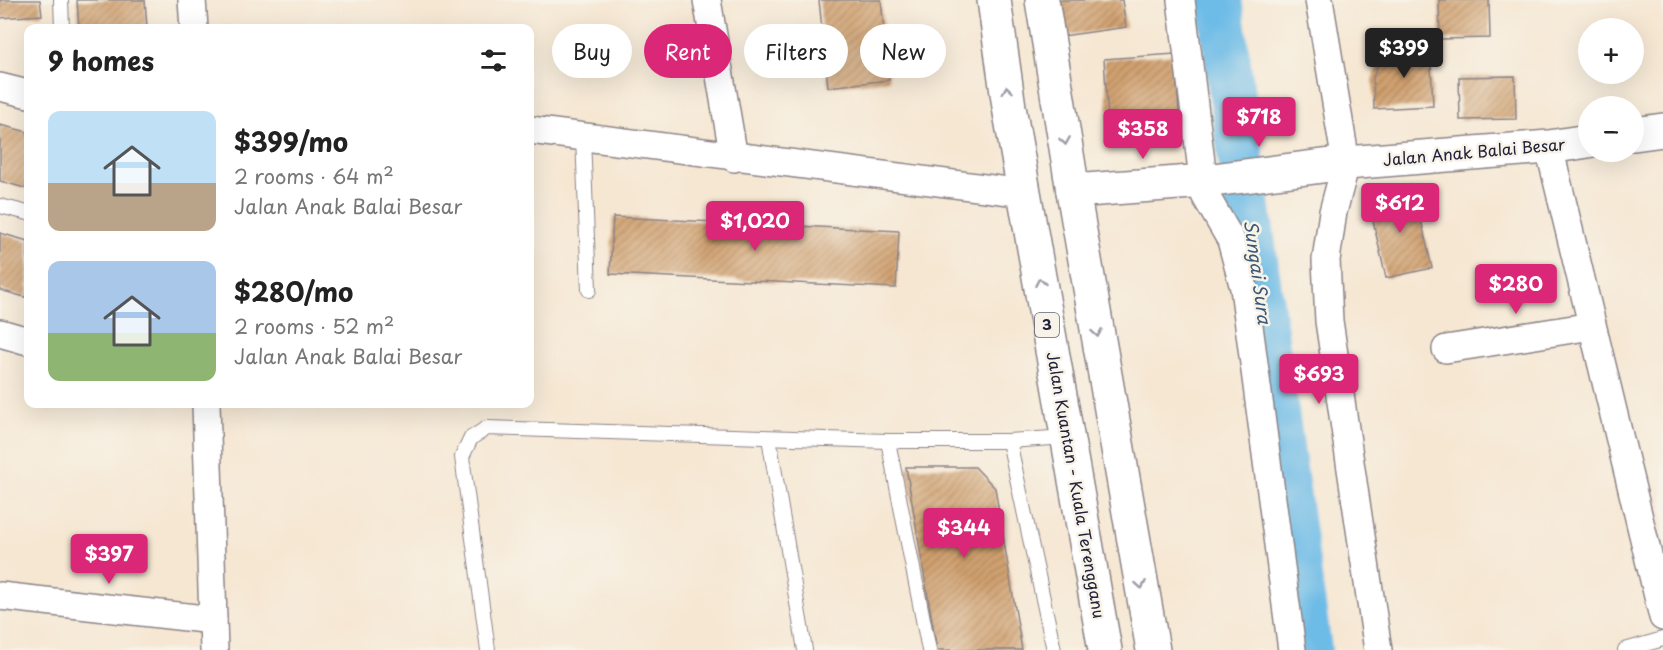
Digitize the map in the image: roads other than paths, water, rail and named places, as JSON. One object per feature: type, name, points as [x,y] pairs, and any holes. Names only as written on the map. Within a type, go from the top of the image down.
[{"type":"main road","name":"Jalan Kuantan - Kuala Terengganu","points":[[994,0],[1009,107],[1066,437],[1106,650]]},
{"type":"main road","points":[[1042,0],[1153,650]]},
{"type":"main road","points":[[1644,133],[1663,130]]},
{"type":"main road","name":"Jalan Anak Balai Besar","points":[[1073,191],[1212,180],[1346,163],[1549,147],[1578,143]]},
{"type":"street","points":[[192,0],[194,24]]},
{"type":"street","points":[[707,0],[734,158]]},
{"type":"street","points":[[1181,0],[1212,180],[1205,195],[1230,240],[1244,288],[1292,650]]},
{"type":"street","points":[[1319,0],[1346,163],[1333,212],[1326,260],[1329,321],[1378,650]]},
{"type":"street","points":[[0,87],[24,93]]},
{"type":"street","points":[[534,131],[734,158],[1024,193]]},
{"type":"street","points":[[1549,147],[1663,617]]},
{"type":"street","points":[[1446,349],[1592,326]]},
{"type":"street","points":[[0,333],[24,340]]},
{"type":"street","points":[[206,408],[214,650]]},
{"type":"street","points":[[0,596],[213,620]]},
{"type":"lane","points":[[61,0],[62,24]]},
{"type":"lane","points":[[584,137],[589,290]]},
{"type":"lane","points":[[0,206],[24,212]]},
{"type":"lane","points":[[489,650],[462,457],[471,438],[487,428],[888,441],[1009,441],[1066,437]]},
{"type":"lane","points":[[769,438],[805,650]]},
{"type":"lane","points":[[888,441],[929,650]]},
{"type":"lane","points":[[1009,441],[1054,650]]},
{"type":"lane","points":[[1624,650],[1663,639]]},
{"type":"waterway","name":"Sungai Sura","points":[[1219,0],[1309,650]]}]
